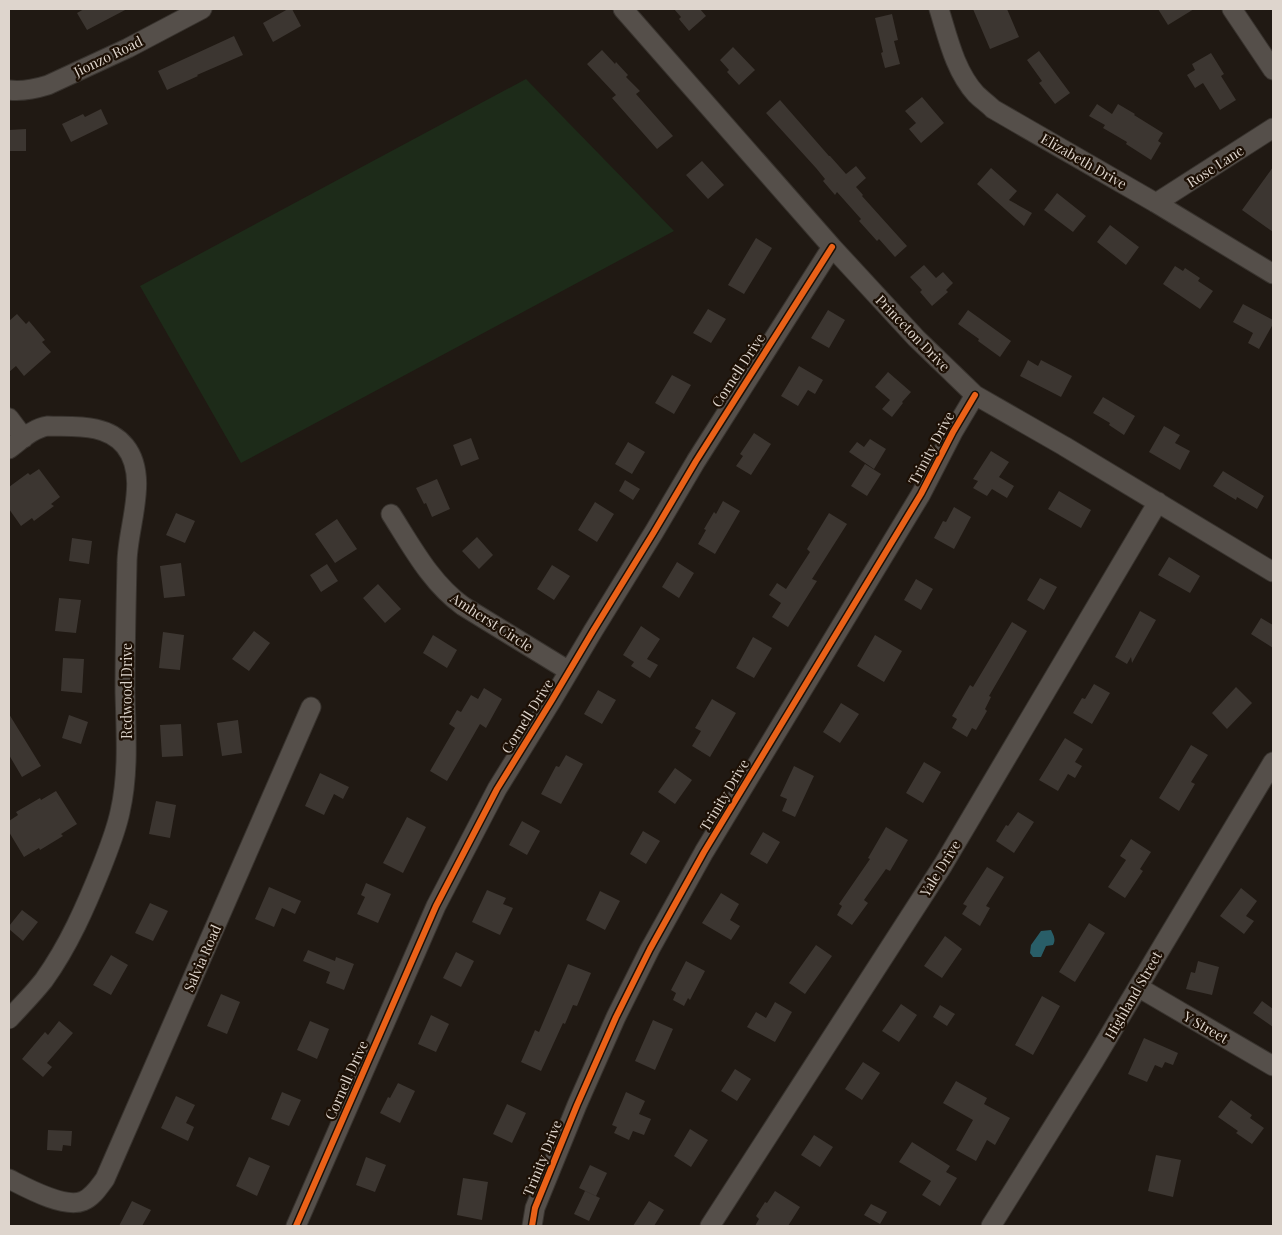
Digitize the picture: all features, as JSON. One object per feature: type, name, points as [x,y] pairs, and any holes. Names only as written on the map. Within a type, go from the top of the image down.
[{"type":"street","name":"Jionzo Road","points":[[9,90],[20,91],[48,85],[128,48],[202,9]]},
{"type":"street","name":"Princeton Drive","points":[[623,9],[832,247],[916,338],[975,395],[1064,446],[1273,572]]},
{"type":"street","name":"Elizabeth Drive","points":[[940,9],[954,57],[964,76],[976,94],[993,109],[1273,274]]},
{"type":"street","points":[[1232,9],[1273,70]]},
{"type":"street","name":"Rose Lane","points":[[1156,204],[1273,128]]},
{"type":"street","name":"Cornell Drive","points":[[296,1226],[442,894],[497,789],[696,461],[832,247]]},
{"type":"street","name":"Trinity Drive","points":[[532,1226],[535,1208],[577,1105],[616,1017],[647,954],[704,852],[921,494],[953,432],[975,395]]},
{"type":"street","points":[[9,418],[16,443]]},
{"type":"street","name":"Redwood Drive","points":[[9,1019],[32,995],[69,939],[92,892],[120,812],[126,749],[125,648],[127,562],[137,477],[133,460],[125,445],[105,430],[48,426],[36,430],[16,443]]},
{"type":"street","name":"Yale Drive","points":[[710,1226],[943,865],[1158,502]]},
{"type":"street","name":"Amherst Circle","points":[[391,514],[436,582],[454,600],[569,671]]},
{"type":"street","name":"Salvia Road","points":[[9,1179],[41,1195],[74,1203],[83,1202],[91,1196],[105,1179],[311,707]]},
{"type":"street","name":"Highland Street","points":[[991,1226],[1094,1061],[1273,762]]},
{"type":"street","name":"Y Street","points":[[1138,987],[1273,1066]]},
{"type":"green space","points":[[526,79],[674,231],[241,463],[140,286]]},
{"type":"water","points":[[1051,930],[1054,938],[1053,945],[1046,946],[1041,957],[1033,957],[1030,953],[1031,945],[1041,931]]},
{"type":"building","points":[[84,9],[127,9],[87,30],[77,13]]},
{"type":"building","points":[[288,9],[292,9],[301,26],[273,42],[263,23]]},
{"type":"building","points":[[674,9],[700,9],[706,16],[689,31],[679,19],[681,17]]},
{"type":"building","points":[[973,9],[1007,9],[1019,37],[990,49]]},
{"type":"building","points":[[1158,9],[1194,9],[1168,25]]},
{"type":"building","points":[[892,14],[898,40],[894,41],[900,64],[885,68],[875,18]]},
{"type":"building","points":[[234,36],[243,55],[167,90],[158,71]]},
{"type":"building","points":[[733,47],[755,70],[739,85],[727,72],[729,70],[720,60]]},
{"type":"building","points":[[602,50],[628,75],[626,77],[640,91],[636,94],[673,136],[657,149],[612,98],[616,95],[587,64]]},
{"type":"building","points":[[1039,51],[1070,93],[1055,104],[1039,83],[1042,81],[1027,60]]},
{"type":"building","points":[[1211,53],[1224,74],[1221,76],[1236,100],[1220,110],[1203,83],[1195,88],[1187,75],[1195,70],[1192,64]]},
{"type":"building","points":[[922,97],[944,123],[921,143],[909,129],[916,123],[905,111]]},
{"type":"building","points":[[780,100],[846,174],[856,166],[866,178],[856,187],[907,246],[895,257],[859,221],[861,219],[837,192],[835,195],[823,181],[825,179],[816,168],[766,113]]},
{"type":"building","points":[[1097,104],[1112,114],[1118,104],[1163,133],[1158,141],[1161,143],[1151,160],[1126,144],[1127,142],[1103,128],[1105,125],[1089,116]]},
{"type":"building","points":[[101,109],[108,124],[71,142],[62,124],[83,114],[85,117]]},
{"type":"building","points":[[26,129],[26,151],[9,151],[9,130]]},
{"type":"building","points":[[702,161],[724,185],[708,199],[686,175]]},
{"type":"building","points":[[1273,167],[1273,232],[1242,210]]},
{"type":"building","points":[[991,168],[1017,191],[1009,200],[1032,213],[1024,226],[977,184]]},
{"type":"building","points":[[1057,193],[1086,216],[1073,232],[1044,210]]},
{"type":"building","points":[[1110,225],[1139,247],[1126,265],[1097,242]]},
{"type":"building","points":[[756,238],[772,248],[744,294],[728,285]]},
{"type":"building","points":[[924,265],[936,278],[943,272],[953,283],[946,290],[948,292],[932,306],[920,292],[922,290],[910,277]]},
{"type":"building","points":[[1175,266],[1183,271],[1185,268],[1200,278],[1198,281],[1213,291],[1200,309],[1163,284]]},
{"type":"building","points":[[1243,304],[1273,320],[1273,324],[1259,349],[1248,343],[1253,333],[1233,322]]},
{"type":"building","points":[[708,309],[726,319],[711,343],[693,333]]},
{"type":"building","points":[[828,310],[845,320],[829,348],[811,338]]},
{"type":"building","points":[[968,310],[1011,341],[1000,357],[958,324]]},
{"type":"building","points":[[17,314],[26,324],[29,321],[45,340],[42,342],[51,352],[24,376],[16,366],[9,372],[9,321]]},
{"type":"building","points":[[1028,360],[1038,366],[1041,360],[1072,376],[1061,397],[1020,376]]},
{"type":"building","points":[[799,366],[823,380],[815,394],[808,390],[798,406],[781,396]]},
{"type":"building","points":[[888,372],[911,392],[892,417],[882,409],[890,400],[875,387]]},
{"type":"building","points":[[672,375],[691,385],[674,414],[655,403]]},
{"type":"building","points":[[1103,397],[1135,416],[1124,435],[1109,425],[1110,423],[1093,413]]},
{"type":"building","points":[[1164,426],[1180,435],[1175,443],[1190,451],[1180,470],[1149,452]]},
{"type":"building","points":[[754,433],[771,444],[751,475],[736,466],[743,456],[740,454]]},
{"type":"building","points":[[471,438],[479,459],[461,466],[453,445]]},
{"type":"building","points":[[870,439],[886,449],[874,469],[849,452],[857,442],[864,447]]},
{"type":"building","points":[[628,442],[645,452],[632,474],[615,464]]},
{"type":"building","points":[[991,451],[1009,462],[999,477],[1014,486],[1007,498],[992,489],[987,496],[973,488],[978,481],[973,479]]},
{"type":"building","points":[[865,464],[881,474],[867,496],[851,486]]},
{"type":"building","points":[[39,469],[60,497],[51,504],[54,506],[34,521],[32,518],[21,526],[9,509],[9,487],[28,473],[30,475]]},
{"type":"building","points":[[1223,471],[1264,496],[1257,509],[1237,497],[1236,500],[1213,486]]},
{"type":"building","points":[[437,479],[450,509],[432,517],[426,503],[424,504],[416,488]]},
{"type":"building","points":[[625,480],[640,489],[633,500],[619,491]]},
{"type":"building","points":[[1059,491],[1091,510],[1081,528],[1048,509]]},
{"type":"building","points":[[723,501],[740,511],[715,554],[698,544],[706,530],[704,529],[714,512],[716,514]]},
{"type":"building","points":[[595,502],[614,514],[597,542],[578,530]]},
{"type":"building","points":[[954,507],[971,517],[954,549],[934,538],[943,521],[946,522]]},
{"type":"building","points":[[176,513],[195,521],[185,543],[166,535]]},
{"type":"building","points":[[829,513],[847,524],[812,579],[817,581],[788,627],[772,617],[781,603],[769,595],[777,583],[786,589],[810,552],[807,549]]},
{"type":"building","points":[[337,519],[357,549],[335,563],[315,534]]},
{"type":"building","points":[[477,537],[493,555],[479,569],[462,551]]},
{"type":"building","points":[[72,538],[92,541],[89,564],[69,561]]},
{"type":"building","points":[[1169,557],[1200,576],[1190,593],[1158,575]]},
{"type":"building","points":[[677,562],[694,573],[679,598],[662,587]]},
{"type":"building","points":[[181,563],[185,596],[164,598],[160,566]]},
{"type":"building","points":[[327,564],[338,581],[321,592],[310,575]]},
{"type":"building","points":[[552,565],[570,576],[554,600],[537,589]]},
{"type":"building","points":[[1040,578],[1057,587],[1044,610],[1027,600]]},
{"type":"building","points":[[916,579],[933,589],[921,610],[904,600]]},
{"type":"building","points":[[378,584],[401,609],[385,623],[363,598]]},
{"type":"building","points":[[59,598],[81,600],[76,633],[55,631]]},
{"type":"building","points":[[1140,611],[1156,620],[1132,663],[1131,657],[1127,664],[1115,657]]},
{"type":"building","points":[[1261,618],[1273,625],[1273,648],[1251,634]]},
{"type":"building","points":[[1012,622],[1027,631],[989,696],[991,697],[985,709],[987,711],[976,730],[972,728],[967,737],[952,728],[957,719],[952,716],[970,685],[973,687]]},
{"type":"building","points":[[641,626],[660,639],[647,659],[658,665],[650,678],[631,666],[634,662],[623,655]]},
{"type":"building","points":[[254,631],[270,643],[249,671],[232,659]]},
{"type":"building","points":[[163,632],[184,635],[180,670],[159,668]]},
{"type":"building","points":[[433,635],[457,650],[447,668],[423,653]]},
{"type":"building","points":[[875,635],[902,651],[884,682],[857,666]]},
{"type":"building","points":[[753,637],[772,648],[754,678],[736,668]]},
{"type":"building","points":[[63,658],[84,659],[82,693],[61,691]]},
{"type":"building","points":[[1094,684],[1110,693],[1092,724],[1073,713],[1082,698],[1085,699]]},
{"type":"building","points":[[1236,687],[1252,703],[1227,729],[1212,713]]},
{"type":"building","points":[[484,688],[502,699],[486,728],[480,724],[447,781],[430,771],[455,728],[449,724],[457,710],[461,712],[471,695],[478,699]]},
{"type":"building","points":[[598,690],[616,700],[602,724],[584,714]]},
{"type":"building","points":[[712,699],[736,713],[710,757],[692,746],[701,731],[695,728]]},
{"type":"building","points":[[841,703],[859,714],[840,743],[823,732]]},
{"type":"building","points":[[9,714],[41,766],[22,777],[9,755]]},
{"type":"building","points":[[69,715],[88,722],[81,744],[62,738]]},
{"type":"building","points":[[238,720],[242,753],[222,756],[217,723]]},
{"type":"building","points":[[181,724],[183,756],[162,757],[160,725]]},
{"type":"building","points":[[1065,738],[1083,749],[1075,762],[1082,766],[1075,778],[1068,774],[1058,791],[1039,780]]},
{"type":"building","points":[[1191,745],[1208,755],[1191,782],[1195,784],[1179,811],[1159,798]]},
{"type":"building","points":[[566,755],[583,764],[561,804],[541,794],[556,766],[559,767]]},
{"type":"building","points":[[924,762],[941,772],[923,803],[906,793]]},
{"type":"building","points":[[794,766],[814,776],[795,817],[782,811],[787,799],[780,796]]},
{"type":"building","points":[[675,768],[692,780],[675,804],[658,792]]},
{"type":"building","points":[[320,773],[349,787],[343,799],[334,794],[324,815],[305,806]]},
{"type":"building","points":[[56,791],[77,824],[61,834],[63,836],[24,857],[9,832],[9,821],[18,815],[16,812]]},
{"type":"building","points":[[156,801],[176,805],[170,838],[149,834]]},
{"type":"building","points":[[1018,812],[1034,822],[1014,853],[996,841],[1006,825],[1008,826]]},
{"type":"building","points":[[407,817],[426,827],[403,873],[383,863]]},
{"type":"building","points":[[522,821],[540,831],[527,855],[509,845]]},
{"type":"building","points":[[886,827],[908,840],[890,871],[886,869],[864,900],[868,903],[852,925],[837,915],[842,906],[839,904],[870,859],[868,858]]},
{"type":"building","points":[[643,831],[660,841],[646,864],[630,854]]},
{"type":"building","points":[[763,832],[780,842],[767,864],[750,854]]},
{"type":"building","points":[[1131,839],[1151,852],[1140,869],[1143,871],[1125,898],[1108,887],[1126,860],[1120,856]]},
{"type":"building","points":[[987,867],[1004,877],[986,906],[990,908],[980,926],[962,914],[967,906],[963,904]]},
{"type":"building","points":[[366,883],[391,894],[378,923],[357,914],[365,897],[361,895]]},
{"type":"building","points":[[269,887],[301,901],[295,914],[282,908],[274,927],[255,919]]},
{"type":"building","points":[[1241,888],[1257,901],[1246,916],[1254,921],[1244,934],[1220,916]]},
{"type":"building","points":[[487,890],[506,898],[503,904],[513,908],[500,935],[472,922]]},
{"type":"building","points":[[600,891],[620,901],[605,930],[586,920]]},
{"type":"building","points":[[721,893],[739,904],[730,920],[740,926],[731,940],[702,923]]},
{"type":"building","points":[[150,903],[168,911],[153,941],[135,933]]},
{"type":"building","points":[[22,910],[38,922],[23,941],[9,929],[9,926]]},
{"type":"building","points":[[1089,923],[1105,933],[1075,982],[1059,972]]},
{"type":"building","points":[[945,936],[962,949],[942,978],[924,966]]},
{"type":"building","points":[[816,945],[832,956],[805,994],[789,983]]},
{"type":"building","points":[[308,950],[335,961],[336,957],[354,964],[344,990],[326,983],[330,972],[303,961]]},
{"type":"building","points":[[456,952],[474,961],[461,987],[443,978]]},
{"type":"building","points":[[111,955],[128,965],[111,995],[93,985]]},
{"type":"building","points":[[686,961],[705,971],[690,1000],[688,998],[684,1006],[673,1000],[676,993],[671,990]]},
{"type":"building","points":[[1198,961],[1219,967],[1212,995],[1186,989],[1191,972],[1195,973]]},
{"type":"building","points":[[568,964],[591,973],[577,1006],[573,1005],[565,1024],[563,1023],[541,1071],[521,1062],[535,1030],[539,1032]]},
{"type":"building","points":[[221,994],[240,1002],[227,1034],[207,1026]]},
{"type":"building","points":[[1042,996],[1060,1006],[1033,1055],[1015,1045]]},
{"type":"building","points":[[1262,1001],[1273,1009],[1273,1027],[1253,1013]]},
{"type":"building","points":[[775,1002],[792,1012],[775,1042],[747,1027],[756,1012],[766,1018]]},
{"type":"building","points":[[901,1004],[917,1015],[899,1042],[882,1031]]},
{"type":"building","points":[[940,1005],[955,1014],[947,1026],[933,1017]]},
{"type":"building","points":[[431,1015],[449,1024],[436,1052],[418,1044]]},
{"type":"building","points":[[653,1020],[673,1029],[655,1070],[635,1061]]},
{"type":"building","points":[[59,1021],[73,1033],[47,1063],[52,1067],[43,1077],[22,1059],[45,1032],[48,1035]]},
{"type":"building","points":[[310,1021],[329,1029],[317,1059],[297,1050]]},
{"type":"building","points":[[1144,1038],[1178,1053],[1173,1065],[1165,1062],[1162,1068],[1155,1065],[1147,1082],[1128,1074]]},
{"type":"building","points":[[863,1062],[880,1073],[862,1100],[845,1089]]},
{"type":"building","points":[[735,1069],[751,1079],[737,1101],[721,1091]]},
{"type":"building","points":[[956,1081],[987,1098],[984,1104],[1010,1118],[995,1145],[987,1140],[976,1161],[956,1150],[973,1120],[943,1103]]},
{"type":"building","points":[[398,1083],[415,1091],[400,1123],[380,1113]]},
{"type":"building","points":[[282,1092],[301,1100],[289,1126],[271,1119]]},
{"type":"building","points":[[626,1092],[645,1101],[639,1114],[651,1119],[644,1135],[633,1131],[629,1140],[614,1133],[617,1127],[612,1125]]},
{"type":"building","points":[[176,1096],[195,1105],[186,1123],[194,1127],[188,1141],[161,1128]]},
{"type":"building","points":[[1231,1100],[1252,1115],[1250,1118],[1264,1128],[1252,1144],[1218,1117]]},
{"type":"building","points":[[507,1104],[526,1113],[512,1143],[493,1134]]},
{"type":"building","points":[[690,1129],[708,1140],[691,1167],[674,1156]]},
{"type":"building","points":[[48,1130],[72,1131],[71,1146],[63,1145],[62,1151],[47,1150]]},
{"type":"building","points":[[814,1135],[833,1147],[820,1167],[801,1155]]},
{"type":"building","points":[[912,1142],[950,1166],[946,1172],[957,1178],[940,1206],[922,1195],[931,1181],[899,1162]]},
{"type":"building","points":[[1156,1155],[1181,1160],[1173,1197],[1148,1191]]},
{"type":"building","points":[[249,1157],[270,1166],[257,1196],[236,1186]]},
{"type":"building","points":[[366,1157],[386,1165],[375,1192],[356,1185]]},
{"type":"building","points":[[590,1165],[607,1173],[596,1196],[579,1188]]},
{"type":"building","points":[[463,1178],[488,1182],[482,1220],[457,1215]]},
{"type":"building","points":[[585,1191],[600,1198],[589,1221],[574,1214]]},
{"type":"building","points":[[775,1191],[800,1207],[788,1226],[755,1226],[759,1219],[756,1216]]},
{"type":"building","points":[[132,1201],[151,1210],[142,1226],[119,1226]]},
{"type":"building","points":[[649,1201],[664,1210],[654,1226],[633,1226]]},
{"type":"building","points":[[871,1204],[887,1212],[880,1224],[864,1215]]},
{"type":"cycle path","points":[[296,1226],[436,906],[497,789],[696,461],[832,247]]},
{"type":"cycle path","points":[[532,1226],[535,1208],[577,1105],[616,1017],[650,949],[704,852],[921,494],[953,432],[975,395]]}]
